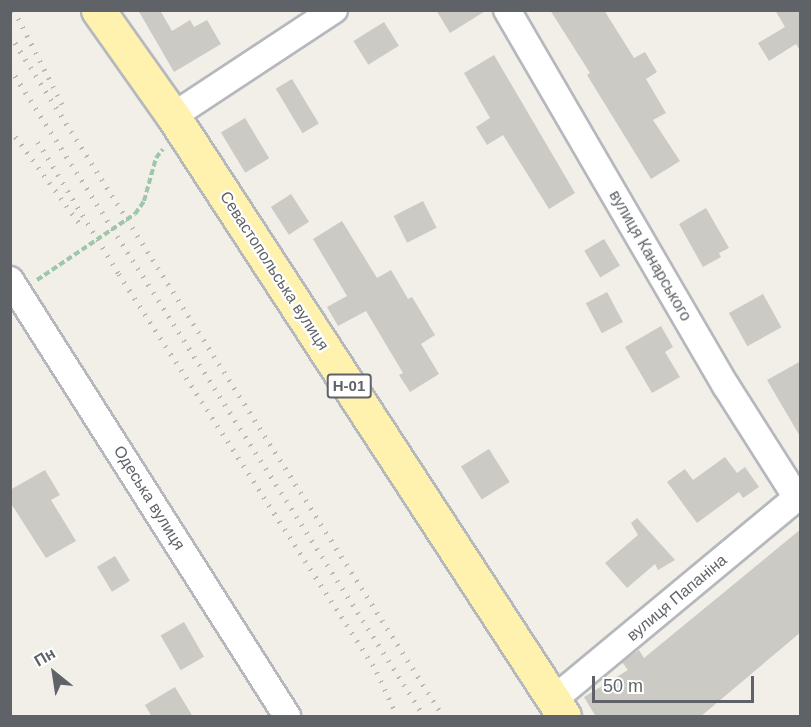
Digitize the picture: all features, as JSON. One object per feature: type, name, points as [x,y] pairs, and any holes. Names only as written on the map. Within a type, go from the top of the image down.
[{"type":"main road","name":"Севастопольська вулиця","points":[[98,10],[173,116],[558,708]]},
{"type":"street","points":[[173,116],[334,10]]},
{"type":"street","name":"вулиця Канарського","points":[[507,10],[720,375],[799,497]]},
{"type":"street","name":"Одеська вулиця","points":[[13,290],[287,717]]},
{"type":"street","name":"вулиця Папаніна","points":[[558,708],[799,497]]},
{"type":"path","points":[[13,290],[135,214],[144,201],[156,158],[172,138],[173,116]]},
{"type":"building","points":[[138,10],[160,10],[172,31],[190,20],[194,27],[207,20],[221,44],[174,72]]},
{"type":"building","points":[[436,10],[487,10],[450,33]]},
{"type":"building","points":[[550,10],[604,10],[634,58],[645,52],[657,72],[646,79],[666,113],[653,120],[680,161],[651,179],[587,75],[590,73]]},
{"type":"building","points":[[775,10],[801,10],[801,52],[796,44],[769,61],[758,43],[785,27]]},
{"type":"building","points":[[384,22],[399,46],[368,65],[353,41]]},
{"type":"building","points":[[494,55],[575,193],[549,209],[503,135],[487,145],[476,127],[490,118],[464,73]]},
{"type":"building","points":[[292,79],[319,124],[302,133],[276,89]]},
{"type":"building","points":[[245,118],[269,158],[245,173],[221,132]]},
{"type":"building","points":[[291,194],[309,222],[289,235],[271,207]]},
{"type":"building","points":[[423,201],[437,228],[407,243],[394,216]]},
{"type":"building","points":[[706,208],[729,248],[719,253],[721,257],[703,267],[679,224]]},
{"type":"building","points":[[342,221],[377,278],[391,270],[408,299],[412,297],[435,335],[421,344],[439,374],[410,392],[399,375],[403,373],[366,311],[338,326],[327,307],[347,296],[313,239]]},
{"type":"building","points":[[604,239],[620,266],[600,277],[584,251]]},
{"type":"building","points":[[607,292],[623,322],[602,333],[586,303]]},
{"type":"building","points":[[763,294],[781,327],[747,346],[729,313]]},
{"type":"building","points":[[661,326],[673,347],[665,352],[680,377],[652,393],[625,347]]},
{"type":"building","points":[[801,361],[801,438],[767,380]]},
{"type":"building","points":[[489,449],[510,482],[482,500],[461,466]]},
{"type":"building","points":[[725,457],[737,473],[745,467],[759,487],[743,498],[739,492],[697,523],[667,482],[685,469],[693,480]]},
{"type":"building","points":[[45,470],[60,495],[51,500],[76,541],[46,558],[10,502],[10,490]]},
{"type":"building","points":[[637,518],[675,560],[658,570],[655,564],[627,588],[605,563],[638,535],[631,523]]},
{"type":"building","points":[[801,529],[801,632],[700,717],[596,717],[584,697],[628,670],[622,662],[639,650],[644,658]]},
{"type":"building","points":[[115,556],[130,581],[112,592],[97,567]]},
{"type":"building","points":[[184,622],[204,657],[181,670],[161,636]]},
{"type":"building","points":[[175,687],[193,717],[152,717],[145,705]]},
{"type":"railway","points":[[14,10],[62,104]]},
{"type":"railway","points":[[10,35],[443,716]]},
{"type":"railway","points":[[10,68],[424,716]]},
{"type":"railway","points":[[10,129],[80,224]]},
{"type":"railway","points":[[38,142],[119,274],[377,672],[397,716]]}]
